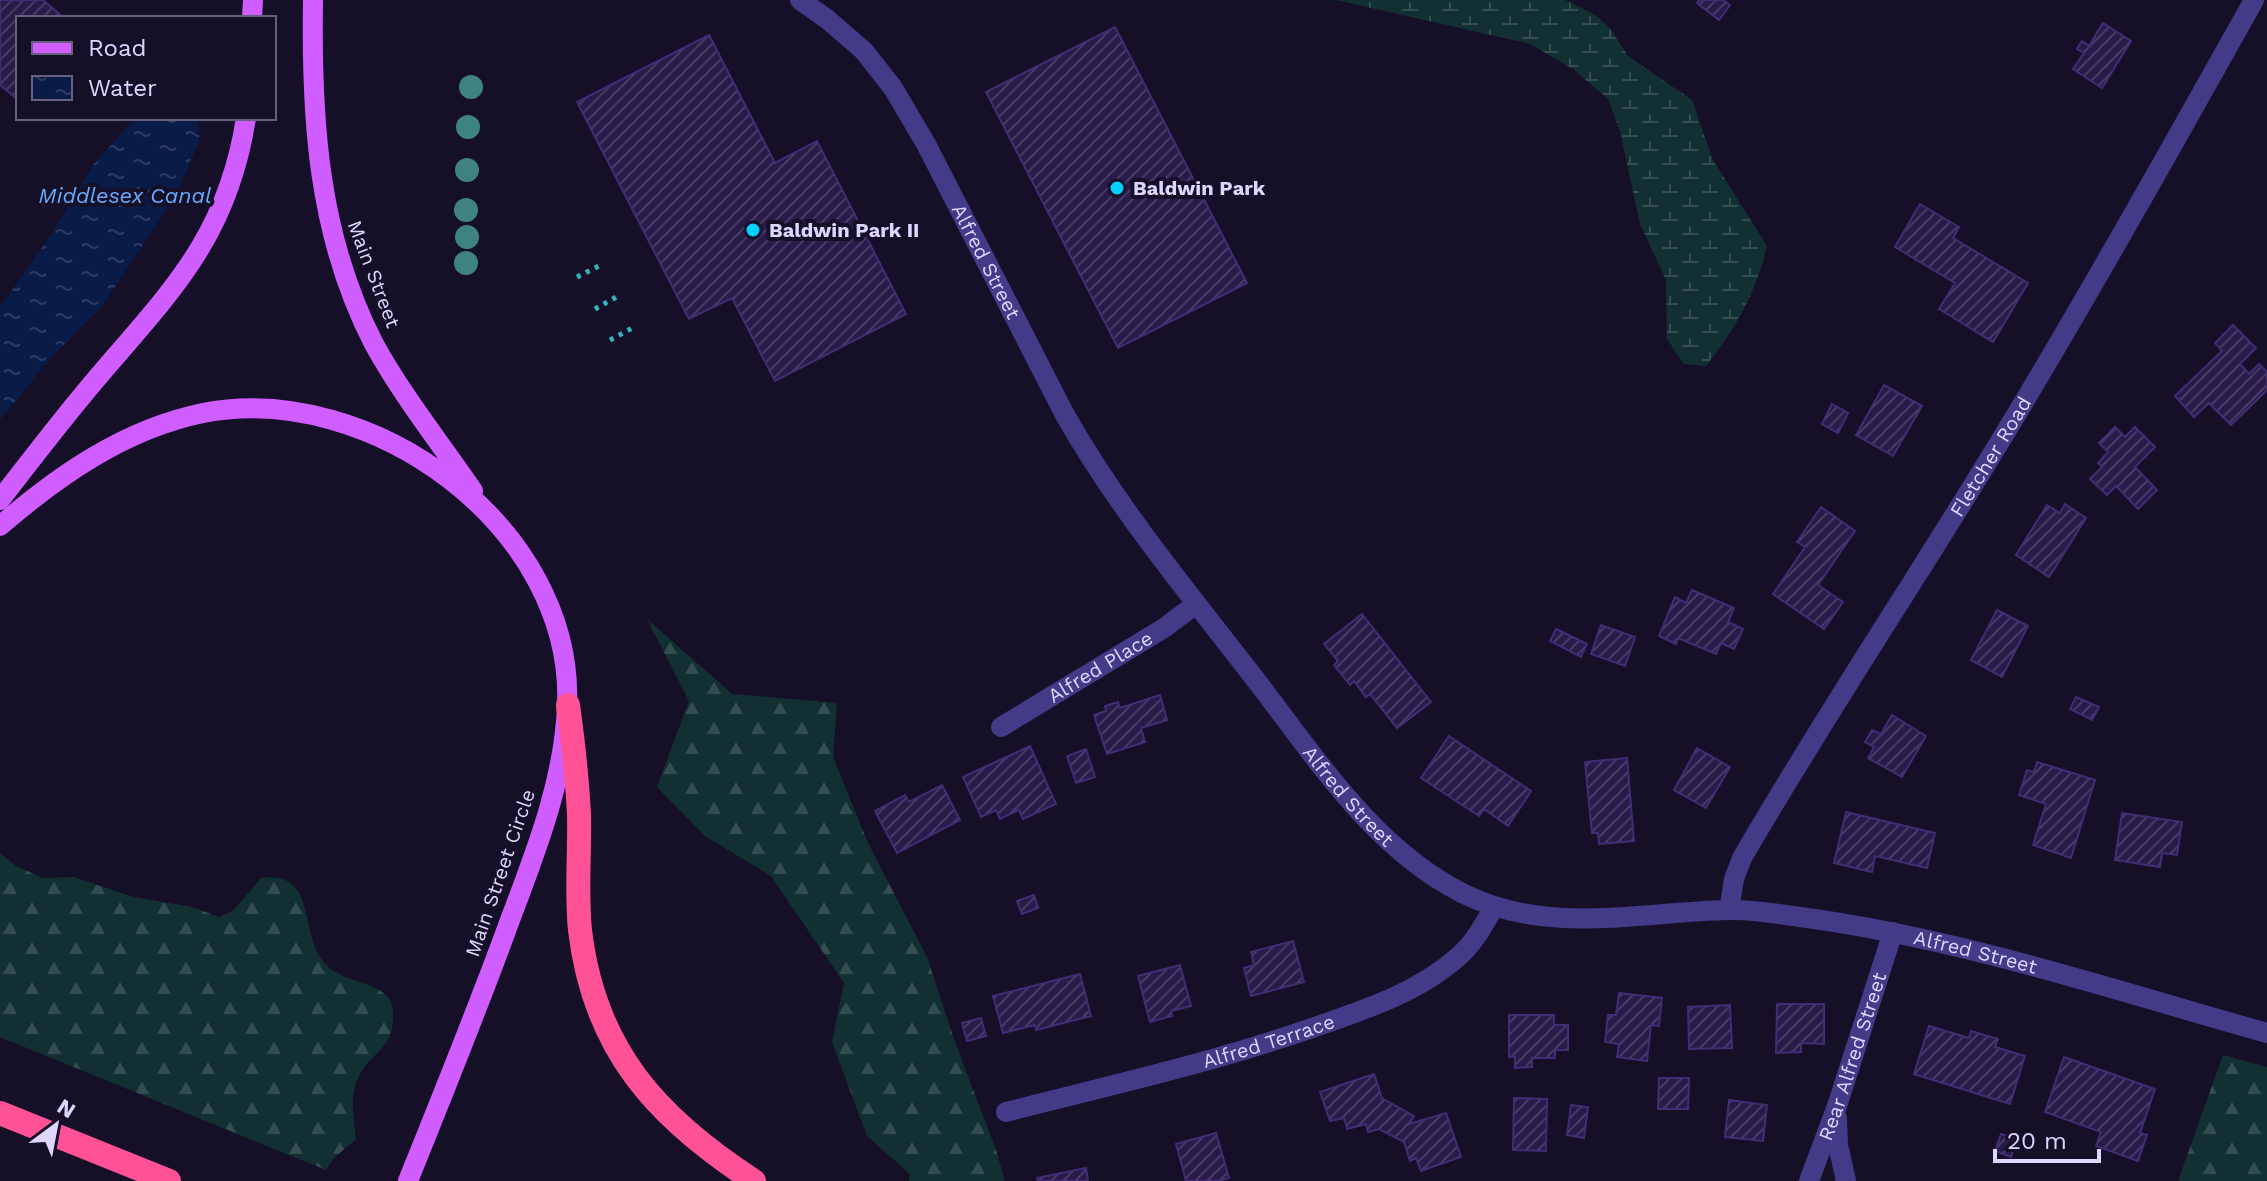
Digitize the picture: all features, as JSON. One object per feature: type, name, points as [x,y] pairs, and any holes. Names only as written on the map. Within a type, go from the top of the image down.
[{"type":"highway","points":[[568,705],[577,776],[580,930],[593,989],[602,1013],[625,1062],[663,1111],[703,1147],[754,1181]]},
{"type":"highway","points":[[0,1113],[169,1181]]},
{"type":"main road","name":"Main Street","points":[[313,0],[315,114],[325,209],[336,249],[375,346],[500,526]]},
{"type":"main road","points":[[0,500],[193,263],[220,211],[246,120]]},
{"type":"main road","name":"Main Street Circle","points":[[0,526],[80,465],[130,438],[206,413],[256,409],[315,414],[380,436],[432,467],[500,526],[524,559],[553,610],[564,654],[568,705],[559,767],[542,833],[480,1003],[408,1181]]},
{"type":"street","name":"Alfred Street","points":[[800,0],[864,51],[893,88],[926,144],[1086,452],[1140,532],[1340,788],[1379,832],[1408,858],[1444,883],[1494,907],[1520,915],[1563,919],[1729,910],[1793,916],[1893,932],[2026,965],[2267,1033]]},
{"type":"street","name":"Fletcher Road","points":[[1729,910],[1742,858],[1811,741],[2013,420],[2254,0]]},
{"type":"street","name":"Alfred Place","points":[[1001,727],[1164,628],[1196,604]]},
{"type":"street","name":"Alfred Terrace","points":[[1006,1112],[1197,1065],[1380,1004],[1410,990],[1457,958],[1476,937],[1494,907]]},
{"type":"street","name":"Rear Alfred Street","points":[[1809,1181],[1837,1106],[1893,932]]},
{"type":"street","points":[[1837,1106],[1838,1145],[1846,1181]]},
{"type":"path","points":[[577,277],[603,264]]},
{"type":"path","points":[[595,309],[620,295]]},
{"type":"path","points":[[610,340],[636,326]]},
{"type":"green space","points":[[1336,0],[1565,0],[1595,15],[1609,27],[1628,56],[1692,100],[1713,160],[1767,246],[1744,309],[1706,366],[1684,364],[1667,339],[1666,280],[1640,224],[1620,131],[1608,99],[1573,69],[1530,44]]},
{"type":"green space","points":[[647,619],[732,694],[837,703],[833,757],[868,843],[927,957],[1005,1181],[909,1181],[910,1174],[867,1136],[832,1042],[844,983],[771,876],[705,836],[657,787],[689,701]]},
{"type":"green space","points":[[0,853],[16,866],[43,878],[74,877],[133,897],[192,907],[219,917],[233,911],[261,878],[279,878],[291,883],[304,905],[315,948],[322,960],[341,975],[384,993],[393,1010],[393,1023],[386,1042],[363,1069],[355,1085],[353,1108],[356,1139],[334,1158],[326,1170],[0,1037]]},
{"type":"green space","points":[[2223,1055],[2267,1067],[2267,1181],[2178,1181]]},
{"type":"water","name":"Middlesex Canal","points":[[133,120],[199,120],[199,141],[175,197],[103,305],[49,360],[0,420],[0,307],[52,233],[93,165]]},
{"type":"building","points":[[0,0],[43,0],[62,16],[16,16],[16,98],[0,85]]},
{"type":"building","points":[[1699,0],[1723,0],[1730,5],[1719,20],[1697,3]]},
{"type":"building","points":[[2103,23],[2131,41],[2102,88],[2073,69],[2084,53],[2077,49],[2082,41],[2089,46]]},
{"type":"building","name":"Baldwin Park","points":[[1115,27],[1247,283],[1118,348],[986,92]]},
{"type":"building","name":"Baldwin Park II","points":[[709,35],[775,163],[817,141],[906,314],[775,381],[732,298],[689,319],[577,102]]},
{"type":"building","points":[[1920,204],[1959,227],[1953,238],[2028,283],[1993,342],[1939,309],[1955,283],[1895,247]]},
{"type":"building","points":[[2233,325],[2256,348],[2240,364],[2249,374],[2259,364],[2267,372],[2267,390],[2231,425],[2209,403],[2194,417],[2175,396],[2222,351],[2215,343]]},
{"type":"building","points":[[1884,385],[1922,406],[1893,456],[1856,435]]},
{"type":"building","points":[[1832,404],[1848,413],[1838,433],[1822,424]]},
{"type":"building","points":[[2115,427],[2125,437],[2135,427],[2155,447],[2135,467],[2157,490],[2138,509],[2116,486],[2107,495],[2090,479],[2102,467],[2098,463],[2108,452],[2099,443]]},
{"type":"building","points":[[2065,504],[2086,518],[2049,577],[2016,555],[2047,505],[2060,513]]},
{"type":"building","points":[[1821,507],[1855,531],[1818,585],[1843,602],[1824,629],[1773,594],[1805,547],[1797,542]]},
{"type":"building","points":[[1692,590],[1734,608],[1728,622],[1743,629],[1734,649],[1721,643],[1716,654],[1678,638],[1676,644],[1659,636],[1675,597],[1686,603]]},
{"type":"building","points":[[1997,610],[2028,626],[2002,677],[1971,660]]},
{"type":"building","points":[[1362,614],[1431,702],[1397,728],[1370,694],[1366,697],[1354,681],[1350,685],[1334,665],[1338,661],[1324,644]]},
{"type":"building","points":[[1601,625],[1635,637],[1625,666],[1591,654]]},
{"type":"building","points":[[1556,629],[1587,644],[1581,657],[1550,641]]},
{"type":"building","points":[[1160,695],[1167,720],[1141,728],[1145,742],[1107,754],[1094,715],[1106,711],[1105,706],[1118,702],[1120,708]]},
{"type":"building","points":[[2076,697],[2099,707],[2092,720],[2070,709]]},
{"type":"building","points":[[1892,715],[1926,736],[1902,777],[1868,758],[1874,747],[1865,742],[1872,730],[1881,734]]},
{"type":"building","points":[[1449,736],[1531,791],[1508,826],[1484,809],[1479,816],[1421,778]]},
{"type":"building","points":[[1030,746],[1056,804],[1023,819],[1019,810],[1000,819],[996,810],[981,817],[963,777]]},
{"type":"building","points":[[1697,748],[1730,767],[1706,808],[1674,790]]},
{"type":"building","points":[[1086,749],[1095,777],[1076,783],[1067,756]]},
{"type":"building","points":[[1627,758],[1634,841],[1599,844],[1598,833],[1592,833],[1585,762]]},
{"type":"building","points":[[2037,762],[2095,780],[2071,858],[2033,845],[2046,804],[2019,795],[2027,770],[2034,772]]},
{"type":"building","points":[[942,785],[960,820],[897,853],[875,811],[905,795],[909,802]]},
{"type":"building","points":[[1846,812],[1935,833],[1927,868],[1875,856],[1872,872],[1834,863]]},
{"type":"building","points":[[2122,813],[2182,822],[2177,855],[2162,853],[2160,867],[2115,860]]},
{"type":"building","points":[[1034,895],[1038,908],[1022,914],[1017,901]]},
{"type":"building","points":[[1293,941],[1304,982],[1251,996],[1244,968],[1254,965],[1251,952]]},
{"type":"building","points":[[1180,965],[1191,1006],[1171,1011],[1172,1016],[1150,1022],[1138,976]]},
{"type":"building","points":[[1080,974],[1091,1016],[1036,1030],[1035,1025],[1003,1033],[993,996]]},
{"type":"building","points":[[1619,993],[1662,998],[1659,1026],[1651,1025],[1647,1061],[1617,1057],[1619,1044],[1605,1042],[1608,1015],[1616,1015]]},
{"type":"building","points":[[1777,1004],[1824,1004],[1824,1044],[1801,1043],[1801,1052],[1776,1053]]},
{"type":"building","points":[[1730,1005],[1732,1048],[1689,1049],[1688,1007]]},
{"type":"building","points":[[1509,1015],[1554,1015],[1554,1025],[1568,1025],[1568,1050],[1555,1050],[1555,1058],[1532,1058],[1532,1067],[1515,1068],[1515,1057],[1509,1057]]},
{"type":"building","points":[[981,1018],[986,1036],[967,1041],[962,1023]]},
{"type":"building","points":[[1929,1026],[1969,1038],[1971,1031],[1998,1039],[1995,1047],[2025,1056],[2010,1104],[1914,1074]]},
{"type":"building","points":[[2064,1057],[2155,1089],[2140,1133],[2147,1135],[2138,1161],[2096,1146],[2101,1132],[2045,1112]]},
{"type":"building","points":[[1374,1074],[1382,1098],[1414,1116],[1409,1124],[1446,1113],[1461,1157],[1421,1171],[1416,1158],[1410,1161],[1404,1142],[1379,1129],[1368,1132],[1366,1124],[1347,1129],[1344,1118],[1330,1121],[1320,1092]]},
{"type":"building","points":[[1659,1078],[1689,1078],[1688,1109],[1658,1109]]},
{"type":"building","points":[[1514,1098],[1547,1099],[1546,1151],[1513,1150]]},
{"type":"building","points":[[1729,1100],[1767,1105],[1763,1141],[1725,1137]]},
{"type":"building","points":[[1571,1105],[1588,1107],[1584,1138],[1567,1135]]},
{"type":"building","points":[[1216,1133],[1229,1178],[1186,1181],[1176,1144]]},
{"type":"building","points":[[2001,1134],[2017,1139],[2011,1157],[1995,1151]]},
{"type":"building","points":[[1086,1168],[1088,1181],[1038,1181],[1037,1178]]},
{"type":"place","name":"Baldwin Park","points":[[1117,188]]},
{"type":"place","name":"Baldwin Park II","points":[[753,230]]}]
